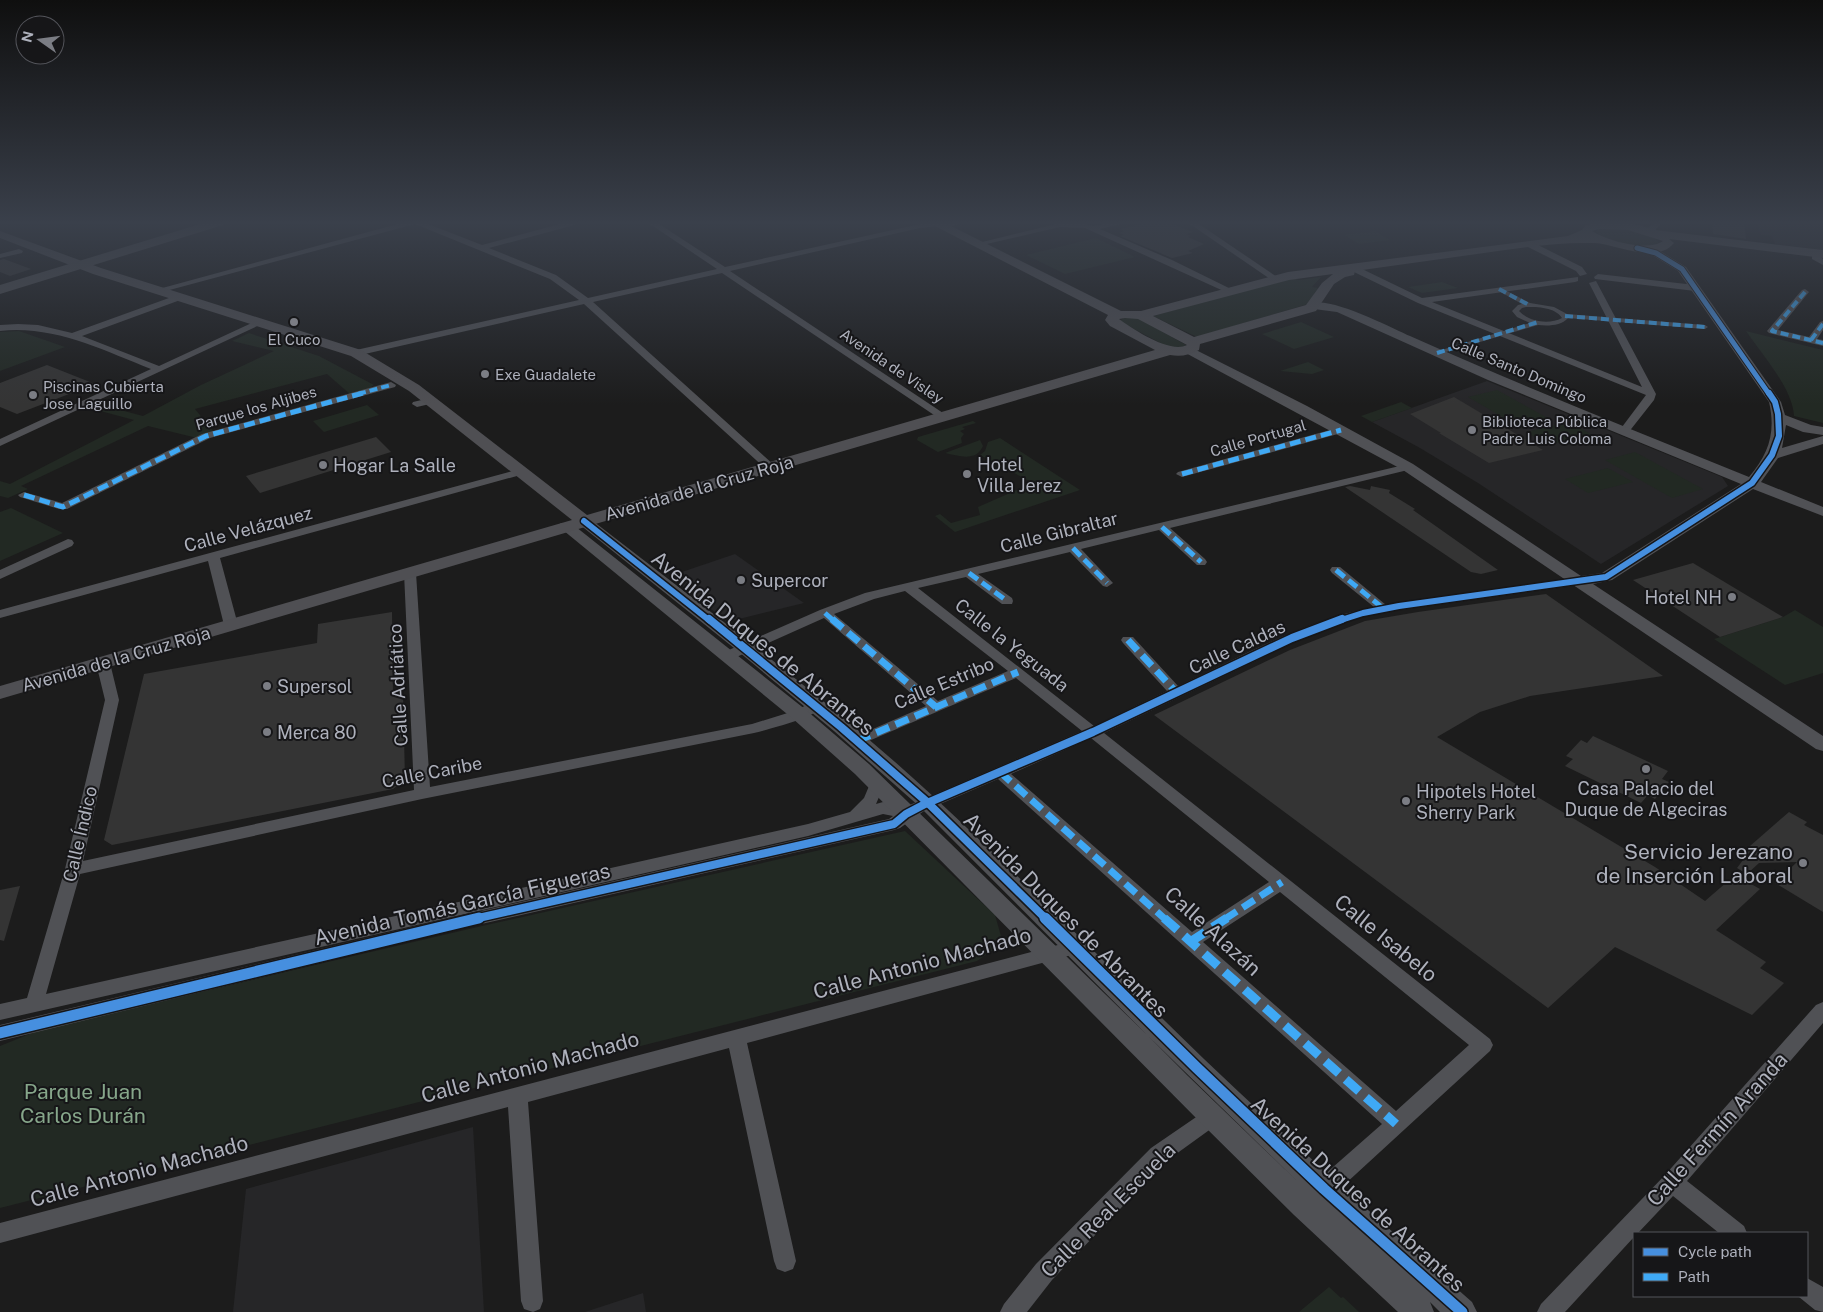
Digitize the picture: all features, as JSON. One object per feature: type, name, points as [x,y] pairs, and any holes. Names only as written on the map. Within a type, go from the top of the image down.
[{"type":"main road","points":[[0,290],[20,283]]},
{"type":"main road","name":"Avenida Duques de Abrantes","points":[[124,283],[356,353],[387,370],[462,438],[513,474],[575,524]]},
{"type":"main road","name":"Avenida Duques de Abrantes","points":[[134,283],[159,290],[174,299]]},
{"type":"main road","points":[[1055,283],[1118,315]]},
{"type":"main road","points":[[1261,283],[1141,315],[1118,315],[1113,317],[1112,320],[1167,351],[1191,346],[1308,309],[1314,306],[1324,287],[1328,283]]},
{"type":"main road","points":[[1141,315],[1191,346]]},
{"type":"main road","name":"Avenida Duques de Abrantes","points":[[255,324],[342,358],[423,403]]},
{"type":"main road","name":"Avenida de la Cruz Roja","points":[[0,693],[1167,351]]},
{"type":"street","points":[[159,290],[184,283]]},
{"type":"street","points":[[562,283],[585,300],[770,467]]},
{"type":"street","points":[[356,353],[585,300],[667,283]]},
{"type":"street","name":"Avenida de Visley","points":[[744,283],[944,417]]},
{"type":"street","points":[[1215,283],[1232,291]]},
{"type":"street","points":[[1384,283],[1421,301],[1651,394]]},
{"type":"street","points":[[1421,301],[1535,283]]},
{"type":"street","points":[[1597,283],[1613,320],[1651,394],[1649,400],[1624,432]]},
{"type":"street","points":[[1636,283],[1695,288]]},
{"type":"street","points":[[1578,581],[1606,577],[1752,484],[1764,470],[1772,455],[1780,424],[1775,402],[1692,283]]},
{"type":"street","points":[[1499,289],[1529,305]]},
{"type":"street","points":[[1804,292],[1772,331],[1823,343]]},
{"type":"street","points":[[71,337],[174,299]]},
{"type":"street","points":[[1565,316],[1563,321],[1558,323],[1538,322],[1526,320],[1516,314],[1516,308],[1529,305],[1550,307],[1565,316],[1705,327]]},
{"type":"street","name":"Calle Santo Domingo","points":[[1314,306],[1339,309],[1437,353],[1624,432],[1823,512]]},
{"type":"street","points":[[1437,353],[1538,322]]},
{"type":"street","points":[[0,443],[255,324]]},
{"type":"street","points":[[1811,340],[1823,324]]},
{"type":"street","points":[[0,328],[22,325],[71,337],[160,368]]},
{"type":"street","points":[[1191,346],[1408,468],[1823,745]]},
{"type":"street","name":"Parque los Aljibes","points":[[24,495],[63,507],[206,436],[391,386]]},
{"type":"street","points":[[1780,424],[1823,431]]},
{"type":"street","name":"Calle Portugal","points":[[1182,474],[1341,430]]},
{"type":"street","points":[[1772,455],[1823,440]]},
{"type":"street","name":"Calle Gibraltar","points":[[727,656],[825,613],[870,596],[1408,468]]},
{"type":"street","name":"Calle Velázquez","points":[[0,614],[513,474]]},
{"type":"street","name":"Avenida Duques de Abrantes","points":[[575,524],[745,648],[808,710],[906,813],[1212,1117],[1304,1206],[1419,1312]]},
{"type":"street","name":"Avenida Duques de Abrantes","points":[[575,524],[727,656],[857,741],[927,802],[1073,948],[1324,1189],[1462,1312]]},
{"type":"street","points":[[1162,527],[1201,562]]},
{"type":"street","points":[[0,575],[68,543]]},
{"type":"street","points":[[1073,548],[1107,583]]},
{"type":"street","name":"Avenida de la Cruz Roja","points":[[213,556],[231,625]]},
{"type":"street","points":[[1336,570],[1384,609]]},
{"type":"street","name":"Calle Adriático","points":[[410,573],[422,794]]},
{"type":"street","points":[[969,573],[1007,602]]},
{"type":"street","name":"Calle Caldas","points":[[927,802],[946,796],[1093,732],[1303,633],[1355,616],[1384,609],[1578,581]]},
{"type":"street","name":"Calle la Yeguada","points":[[909,588],[1093,732]]},
{"type":"street","points":[[825,613],[936,707]]},
{"type":"street","points":[[1128,640],[1176,692]]},
{"type":"street","name":"Calle Índico","points":[[34,1005],[73,869],[112,700],[103,663]]},
{"type":"street","name":"Calle Estribo","points":[[857,741],[1018,672]]},
{"type":"street","name":"Calle Caribe","points":[[73,869],[422,794],[754,728],[808,710]]},
{"type":"street","name":"Calle Isabelo","points":[[1093,732],[1483,1045],[1324,1189]]},
{"type":"street","name":"Calle Alazán","points":[[1000,772],[1396,1124]]},
{"type":"street","name":"Avenida Tomás García Figueras","points":[[852,817],[866,807],[872,799],[877,783]]},
{"type":"street","name":"Avenida Tomás García Figueras","points":[[0,1034],[493,914],[894,824],[906,813],[927,802]]},
{"type":"street","name":"Avenida Tomás García Figueras","points":[[0,1012],[799,832],[883,808],[906,813]]},
{"type":"street","points":[[1190,942],[1282,882]]},
{"type":"street","name":"Calle Antonio Machado","points":[[0,1233],[1073,948]]},
{"type":"street","name":"Calle Fermín Aranda","points":[[1548,1312],[1672,1182],[1823,1010]]},
{"type":"street","points":[[736,1037],[784,1260]]},
{"type":"street","points":[[517,1095],[532,1301]]},
{"type":"street","name":"Calle Real Escuela","points":[[1012,1312],[1044,1272],[1158,1155],[1212,1117]]},
{"type":"street","points":[[1672,1182],[1735,1232]]},
{"type":"street","points":[[1808,1290],[1823,1302]]},
{"type":"shaded area","points":[[1487,381],[1722,477],[1728,486],[1601,564],[1478,483],[1372,422]]},
{"type":"shaded area","points":[[735,554],[804,603],[727,622],[670,576]]},
{"type":"shaded area","points":[[473,1127],[484,1312],[233,1312],[246,1189]]},
{"type":"shaded area","points":[[643,1293],[646,1312],[585,1312]]},
{"type":"green space","points":[[1271,283],[1315,283],[1312,287],[1318,288],[1308,304],[1197,337],[1153,316]]},
{"type":"green space","points":[[1445,283],[1458,288],[1422,293],[1408,287]]},
{"type":"green space","points":[[1126,317],[1138,318],[1186,345],[1183,347],[1168,347],[1119,321]]},
{"type":"green space","points":[[1301,322],[1334,337],[1294,349],[1262,334]]},
{"type":"green space","points":[[19,331],[65,347],[0,371],[0,332]]},
{"type":"green space","points":[[1746,331],[1823,350],[1823,423],[1794,416],[1788,394],[1782,383],[1768,360]]},
{"type":"green space","points":[[249,333],[319,356],[374,385],[351,395],[327,374],[195,409],[214,432],[197,438],[148,426],[21,486],[28,489],[8,498],[0,496],[0,481],[10,484],[134,420],[89,408],[98,404],[143,416],[201,385],[274,351],[232,341]]},
{"type":"green space","points":[[1308,362],[1324,370],[1312,374],[1280,371]]},
{"type":"green space","points":[[1497,390],[1553,421],[1523,429],[1468,397]]},
{"type":"green space","points":[[1401,402],[1412,408],[1372,422],[1361,416]]},
{"type":"green space","points":[[367,405],[379,415],[324,432],[313,421]]},
{"type":"green space","points":[[973,421],[976,423],[962,427],[965,429],[960,431],[964,434],[961,438],[962,443],[938,452],[917,440],[918,437]]},
{"type":"green space","points":[[1568,422],[1591,434],[1549,445],[1526,432]]},
{"type":"green space","points":[[1000,438],[1080,490],[955,532],[935,516],[940,514],[951,523],[980,515],[978,507],[1033,483],[980,455],[985,451],[988,442]]},
{"type":"green space","points":[[980,440],[983,446],[980,451],[972,456],[967,457],[945,453]]},
{"type":"green space","points":[[1635,452],[1703,489],[1672,498],[1605,460]]},
{"type":"green space","points":[[1608,468],[1633,482],[1588,493],[1565,479]]},
{"type":"green space","points":[[11,508],[63,533],[0,561],[0,512]]},
{"type":"green space","points":[[1795,610],[1823,627],[1823,673],[1785,685],[1714,639],[1783,617]]},
{"type":"green space","name":"Parque Juan Carlos Durán","points":[[905,831],[995,915],[1003,943],[977,961],[0,1208],[0,1046],[42,1029],[482,926]]},
{"type":"green space","points":[[1329,1287],[1359,1312],[1299,1312]]},
{"type":"building","name":"Piscinas Cubierta Jose Laguillo","points":[[47,365],[95,384],[17,414],[0,407],[0,383]]},
{"type":"building","name":"Biblioteca Pública Padre Luis Coloma","points":[[1454,397],[1543,450],[1489,463],[1410,414]]},
{"type":"building","name":"Hogar La Salle","points":[[376,437],[391,452],[260,493],[246,476]]},
{"type":"building","points":[[1350,486],[1370,490],[1371,486],[1390,490],[1389,493],[1415,509],[1413,510],[1498,570],[1481,574],[1471,572],[1345,487]]},
{"type":"building","name":"Hotel NH","points":[[1693,563],[1783,617],[1720,637],[1633,580]]},
{"type":"building","name":"Hipotels Hotel Sherry Park","points":[[1546,594],[1663,676],[1530,696],[1480,712],[1437,737],[1655,867],[1705,901],[1735,875],[1760,889],[1716,930],[1766,962],[1760,968],[1784,983],[1752,1015],[1615,947],[1548,1008],[1154,715],[1290,650],[1365,621]]},
{"type":"building","name":"Merca 80","points":[[392,612],[393,695],[403,693],[405,780],[393,789],[112,845],[104,840],[144,674],[317,643],[318,624]]},
{"type":"building","name":"Casa Palacio del Duque de Algeciras","points":[[1593,736],[1668,771],[1662,779],[1669,782],[1655,799],[1648,795],[1641,803],[1565,766],[1573,759],[1566,756],[1581,740],[1587,743]]},
{"type":"building","name":"Servicio Jerezano de Inserción Laboral","points":[[1789,812],[1807,822],[1804,825],[1823,835],[1823,912],[1775,883],[1797,862],[1759,863],[1747,874],[1737,868],[1746,856],[1742,853]]},
{"type":"building","points":[[20,886],[4,941],[0,940],[0,890]]},
{"type":"marked path","points":[[1499,289],[1529,305]]},
{"type":"marked path","points":[[1805,292],[1772,331],[1823,343]]},
{"type":"marked path","points":[[1565,316],[1705,327]]},
{"type":"marked path","points":[[1437,353],[1538,322]]},
{"type":"marked path","points":[[1811,340],[1823,324]]},
{"type":"marked path","points":[[24,495],[63,507],[206,436],[391,385]]},
{"type":"marked path","points":[[1182,474],[1341,430]]},
{"type":"marked path","points":[[1162,527],[1201,562]]},
{"type":"marked path","points":[[1073,548],[1107,583]]},
{"type":"marked path","points":[[1336,570],[1384,609]]},
{"type":"marked path","points":[[969,573],[1007,601]]},
{"type":"marked path","points":[[825,613],[936,707]]},
{"type":"marked path","points":[[1128,640],[1176,692]]},
{"type":"marked path","points":[[857,741],[1018,672]]},
{"type":"marked path","points":[[1000,772],[1396,1124]]},
{"type":"marked path","points":[[1190,942],[1282,882]]},
{"type":"cycle path","points":[[0,1033],[446,926],[894,824],[912,810],[925,804],[1093,732],[1292,638],[1330,623],[1363,613],[1399,606],[1606,577],[1752,483],[1767,465],[1779,436],[1780,425],[1775,402],[1692,283]]},
{"type":"cycle path","points":[[584,521],[745,648],[841,727],[927,802],[1197,1068],[1324,1189],[1462,1312]]},
{"type":"place","name":"El Cuco","points":[[294,322]]},
{"type":"place","name":"Exe Guadalete","points":[[485,374]]},
{"type":"place","name":"Piscinas Cubierta Jose Laguillo","points":[[33,395]]},
{"type":"place","name":"Biblioteca Pública Padre Luis Coloma","points":[[1472,430]]},
{"type":"place","name":"Hogar La Salle","points":[[323,465]]},
{"type":"place","name":"Hotel Villa Jerez","points":[[967,474]]},
{"type":"place","name":"Supercor","points":[[741,580]]},
{"type":"place","name":"Hotel NH","points":[[1732,597]]},
{"type":"place","name":"Supersol","points":[[267,686]]},
{"type":"place","name":"Merca 80","points":[[267,732]]},
{"type":"place","name":"Casa Palacio del Duque de Algeciras","points":[[1646,769]]},
{"type":"place","name":"Hipotels Hotel Sherry Park","points":[[1406,801]]},
{"type":"place","name":"Servicio Jerezano de Inserción Laboral","points":[[1803,863]]}]
